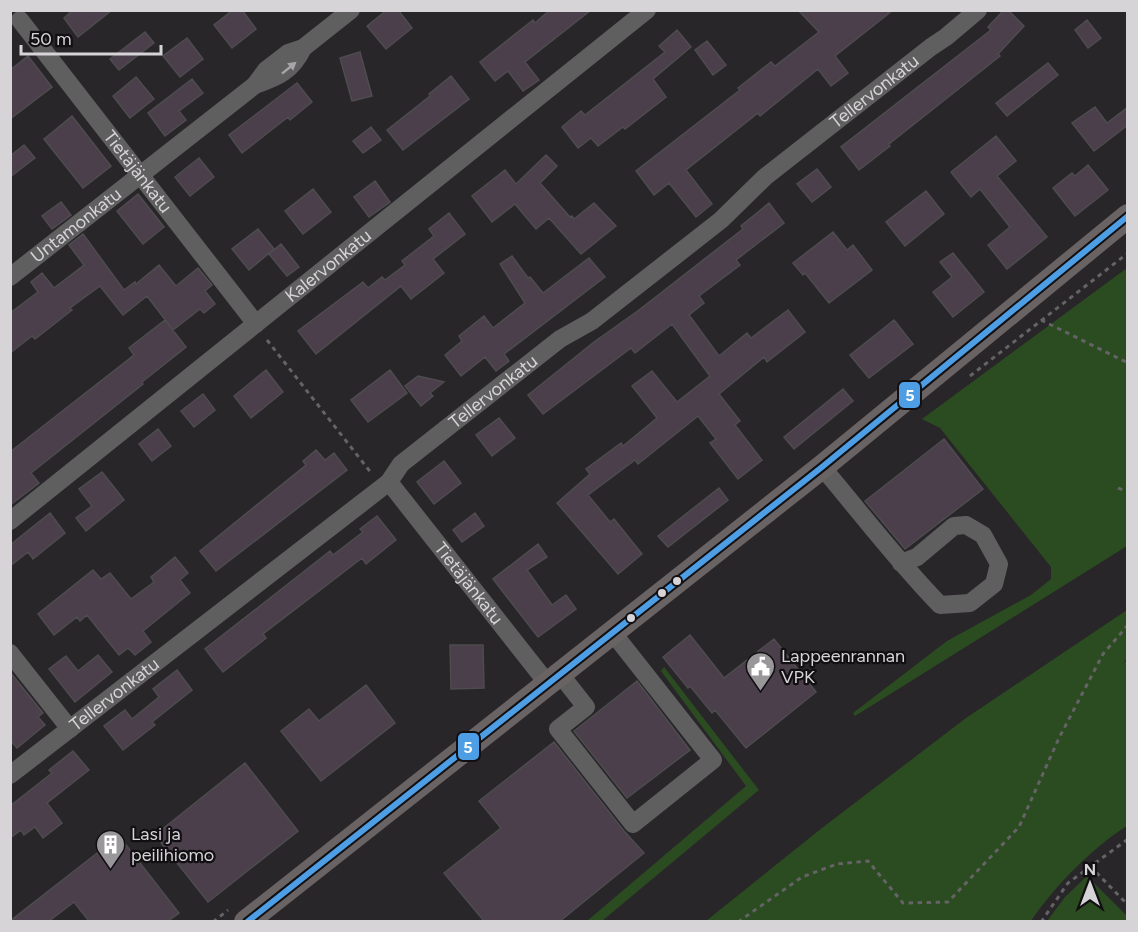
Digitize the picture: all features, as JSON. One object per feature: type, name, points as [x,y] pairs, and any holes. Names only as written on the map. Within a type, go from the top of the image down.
[{"type":"main road","points":[[246,921],[822,467],[1128,216]]},
{"type":"street","name":"Untamonkatu","points":[[10,277],[255,85],[266,70],[288,53],[303,48],[351,10]]},
{"type":"street","name":"Kalervonkatu","points":[[10,521],[647,10]]},
{"type":"street","name":"Tellervonkatu","points":[[10,775],[385,485],[401,464],[560,339],[592,321],[721,220],[765,177],[931,46],[946,38],[978,10]]},
{"type":"street","name":"Tietäjänkatu","points":[[21,19],[256,324]]},
{"type":"street","points":[[822,467],[901,563],[940,605],[970,603],[994,584],[999,564],[983,535],[966,525],[954,526],[917,557],[901,563]]},
{"type":"street","name":"Tietäjänkatu","points":[[385,485],[554,679],[586,707],[558,729],[633,824],[713,760],[613,633]]},
{"type":"street","points":[[10,653],[70,729]]},
{"type":"path","points":[[962,382],[1128,253]]},
{"type":"path","points":[[1041,320],[1128,363]]},
{"type":"path","points":[[267,340],[385,485]]},
{"type":"path","points":[[1118,488],[1128,492]]},
{"type":"path","points":[[738,921],[802,877],[837,864],[868,861],[903,903],[948,902],[1019,827],[1059,738],[1103,654],[1128,625]]},
{"type":"path","points":[[1041,921],[1068,883],[1128,839]]},
{"type":"path","points":[[1090,867],[1128,905]]},
{"type":"green space","points":[[1127,268],[1127,546],[855,716],[853,713],[947,641],[1031,595],[1051,579],[1051,567],[940,428],[922,419]]},
{"type":"green space","points":[[1127,610],[1127,658],[1123,664],[1127,660],[1127,826],[1114,834],[1075,869],[1031,921],[706,921],[822,828],[966,718]]},
{"type":"green space","points":[[664,667],[759,790],[602,921],[587,921],[746,786],[661,671]]},
{"type":"green space","points":[[1087,876],[1127,916],[1127,921],[1047,921],[1065,897]]},
{"type":"building","points":[[73,10],[112,10],[78,37],[64,18]]},
{"type":"building","points":[[233,10],[242,10],[256,29],[232,48],[214,25]]},
{"type":"building","points":[[387,10],[398,10],[412,28],[386,49],[367,26]]},
{"type":"building","points":[[550,10],[591,10],[525,62],[539,80],[523,91],[508,71],[495,81],[480,62],[533,20],[535,23]]},
{"type":"building","points":[[798,10],[893,10],[835,56],[848,73],[831,86],[818,69],[760,116],[758,113],[686,170],[712,204],[696,217],[669,183],[654,195],[636,171],[740,90],[738,88],[771,62],[775,66],[819,32]]},
{"type":"building","points":[[1004,10],[1008,10],[1024,26],[998,54],[1000,56],[859,170],[841,147],[991,30],[988,27]]},
{"type":"building","points":[[1087,20],[1101,38],[1088,48],[1075,30]]},
{"type":"building","points":[[677,30],[691,47],[653,79],[666,97],[625,129],[623,127],[598,146],[591,138],[578,148],[562,127],[581,111],[585,115],[665,52],[659,46]]},
{"type":"building","points":[[145,32],[154,43],[119,70],[110,59]]},
{"type":"building","points":[[187,38],[203,59],[180,77],[163,56]]},
{"type":"building","points":[[707,41],[726,65],[713,75],[695,50]]},
{"type":"building","points":[[360,52],[372,96],[352,101],[340,58]]},
{"type":"building","points":[[28,56],[52,87],[10,119],[10,70]]},
{"type":"building","points":[[1048,63],[1058,75],[1007,116],[996,103]]},
{"type":"building","points":[[451,76],[469,99],[403,150],[387,130]]},
{"type":"building","points":[[136,77],[154,99],[130,118],[113,96]]},
{"type":"building","points":[[192,79],[203,93],[179,111],[186,120],[165,136],[148,113]]},
{"type":"building","points":[[297,83],[312,102],[290,120],[288,117],[242,153],[229,135]]},
{"type":"building","points":[[1095,107],[1107,123],[1128,107],[1128,125],[1094,151],[1072,123]]},
{"type":"building","points":[[72,116],[111,166],[83,188],[44,139]]},
{"type":"building","points":[[371,127],[381,140],[363,153],[353,141]]},
{"type":"building","points":[[996,136],[1016,161],[997,176],[1047,237],[1007,269],[988,245],[1010,227],[980,189],[971,197],[951,172]]},
{"type":"building","points":[[24,145],[35,158],[10,177],[10,156]]},
{"type":"building","points":[[546,155],[557,166],[540,183],[570,217],[574,219],[594,203],[616,226],[581,254],[549,218],[536,229],[515,204],[492,222],[472,196],[505,170],[516,184]]},
{"type":"building","points":[[199,158],[214,177],[190,196],[175,177]]},
{"type":"building","points":[[1088,165],[1108,190],[1075,216],[1053,188],[1072,173],[1075,176]]},
{"type":"building","points":[[817,169],[831,187],[812,202],[797,184]]},
{"type":"building","points":[[375,181],[390,202],[369,217],[354,197]]},
{"type":"building","points":[[313,189],[331,212],[303,234],[285,211]]},
{"type":"building","points":[[926,191],[944,214],[905,246],[886,222]]},
{"type":"building","points":[[138,194],[164,227],[143,244],[117,211]]},
{"type":"building","points":[[61,202],[71,215],[52,229],[42,216]]},
{"type":"building","points":[[769,203],[784,223],[736,260],[740,265],[699,296],[704,303],[689,315],[719,356],[747,333],[751,338],[788,310],[805,332],[767,362],[764,357],[719,394],[740,421],[735,425],[762,460],[738,479],[710,443],[716,439],[698,416],[638,464],[635,460],[588,495],[610,522],[614,519],[642,554],[618,574],[557,503],[590,474],[586,469],[621,443],[623,446],[657,418],[632,386],[652,371],[677,402],[710,376],[672,324],[635,353],[631,348],[543,414],[528,395],[743,229],[741,226]]},
{"type":"building","points":[[449,213],[465,234],[433,259],[444,273],[411,299],[401,286],[316,354],[298,331],[363,282],[368,288],[382,277],[385,280],[405,265],[402,261],[434,236],[429,229]]},
{"type":"building","points":[[258,229],[274,249],[249,270],[232,249]]},
{"type":"building","points":[[833,232],[847,250],[853,245],[872,270],[829,303],[805,273],[803,275],[793,263]]},
{"type":"building","points":[[83,234],[124,290],[135,282],[136,284],[159,265],[176,286],[198,268],[212,285],[205,291],[215,304],[204,313],[200,309],[173,330],[147,296],[123,315],[100,286],[70,308],[72,310],[35,339],[32,336],[10,353],[10,313],[38,292],[31,282],[42,273],[54,288],[84,265],[69,245]]},
{"type":"building","points":[[281,244],[299,267],[287,276],[269,254]]},
{"type":"building","points":[[953,253],[984,292],[953,317],[933,292],[952,277],[940,262]]},
{"type":"building","points":[[512,256],[528,278],[530,277],[543,293],[589,258],[605,277],[504,354],[509,361],[496,371],[485,357],[461,376],[445,355],[462,341],[459,336],[484,316],[493,328],[525,303],[500,264]]},
{"type":"building","points":[[165,320],[186,347],[31,473],[39,483],[10,505],[10,452],[134,355],[129,348]]},
{"type":"building","points":[[894,320],[913,344],[869,378],[850,355]]},
{"type":"building","points":[[266,370],[283,392],[251,418],[234,396]]},
{"type":"building","points":[[390,370],[407,393],[368,422],[351,400]]},
{"type":"building","points":[[418,376],[444,382],[430,393],[433,396],[421,406],[405,386]]},
{"type":"building","points":[[843,389],[853,401],[794,449],[784,437]]},
{"type":"building","points":[[203,394],[215,410],[194,427],[181,411]]},
{"type":"building","points":[[499,418],[515,438],[492,456],[476,435]]},
{"type":"building","points":[[158,429],[171,446],[152,461],[139,444]]},
{"type":"building","points":[[944,439],[983,489],[905,549],[865,501]]},
{"type":"building","points":[[316,450],[325,460],[334,453],[347,470],[216,571],[200,551],[306,465],[303,461]]},
{"type":"building","points":[[444,461],[461,483],[434,504],[417,482]]},
{"type":"building","points":[[102,472],[124,500],[86,531],[76,518],[92,506],[79,489]]},
{"type":"building","points":[[719,488],[728,500],[668,547],[658,536]]},
{"type":"building","points":[[50,513],[65,533],[33,559],[28,552],[10,566],[10,545]]},
{"type":"building","points":[[475,513],[484,526],[462,542],[453,530]]},
{"type":"building","points":[[377,516],[396,540],[366,564],[362,558],[263,634],[266,638],[223,672],[205,649],[330,551],[333,555],[363,532],[360,529]]},
{"type":"building","points":[[538,544],[547,557],[527,570],[552,605],[566,595],[576,609],[538,637],[493,579]]},
{"type":"building","points":[[175,557],[188,573],[180,580],[190,593],[143,631],[151,642],[135,655],[128,648],[119,655],[87,615],[80,621],[77,617],[54,635],[38,614],[93,570],[101,579],[110,573],[131,599],[154,582],[151,577]]},
{"type":"building","points":[[690,635],[724,678],[774,639],[816,692],[746,748],[715,710],[712,713],[663,657]]},
{"type":"building","points":[[450,645],[483,645],[484,688],[451,689]]},
{"type":"building","points":[[98,655],[112,672],[75,702],[49,669],[66,656],[78,671]]},
{"type":"building","points":[[177,670],[192,690],[152,722],[155,725],[123,750],[104,726],[125,710],[132,719],[159,697],[153,689]]},
{"type":"building","points":[[10,672],[43,713],[38,717],[45,725],[17,748],[10,740]]},
{"type":"building","points":[[637,681],[690,750],[627,798],[574,731]]},
{"type":"building","points":[[366,685],[395,723],[321,781],[281,731],[309,709],[319,721]]},
{"type":"building","points":[[554,742],[644,853],[560,921],[484,921],[444,873],[501,828],[479,801]]},
{"type":"building","points":[[73,751],[89,770],[47,803],[62,823],[43,838],[35,827],[24,835],[21,830],[10,838],[10,806],[52,773],[49,770]]},
{"type":"building","points":[[245,763],[298,831],[208,902],[155,835]]},
{"type":"building","name":"Lasi ja peilihiomo","points":[[119,836],[179,913],[168,921],[89,921],[74,902],[49,921],[10,921]]},
{"type":"transit line","name":"5","points":[[247,922],[822,467],[1128,216]]},
{"type":"place","name":"Lappeenrannan VPK","points":[[760,692]]},
{"type":"place","name":"Lasi ja peilihiomo","points":[[110,870]]}]
